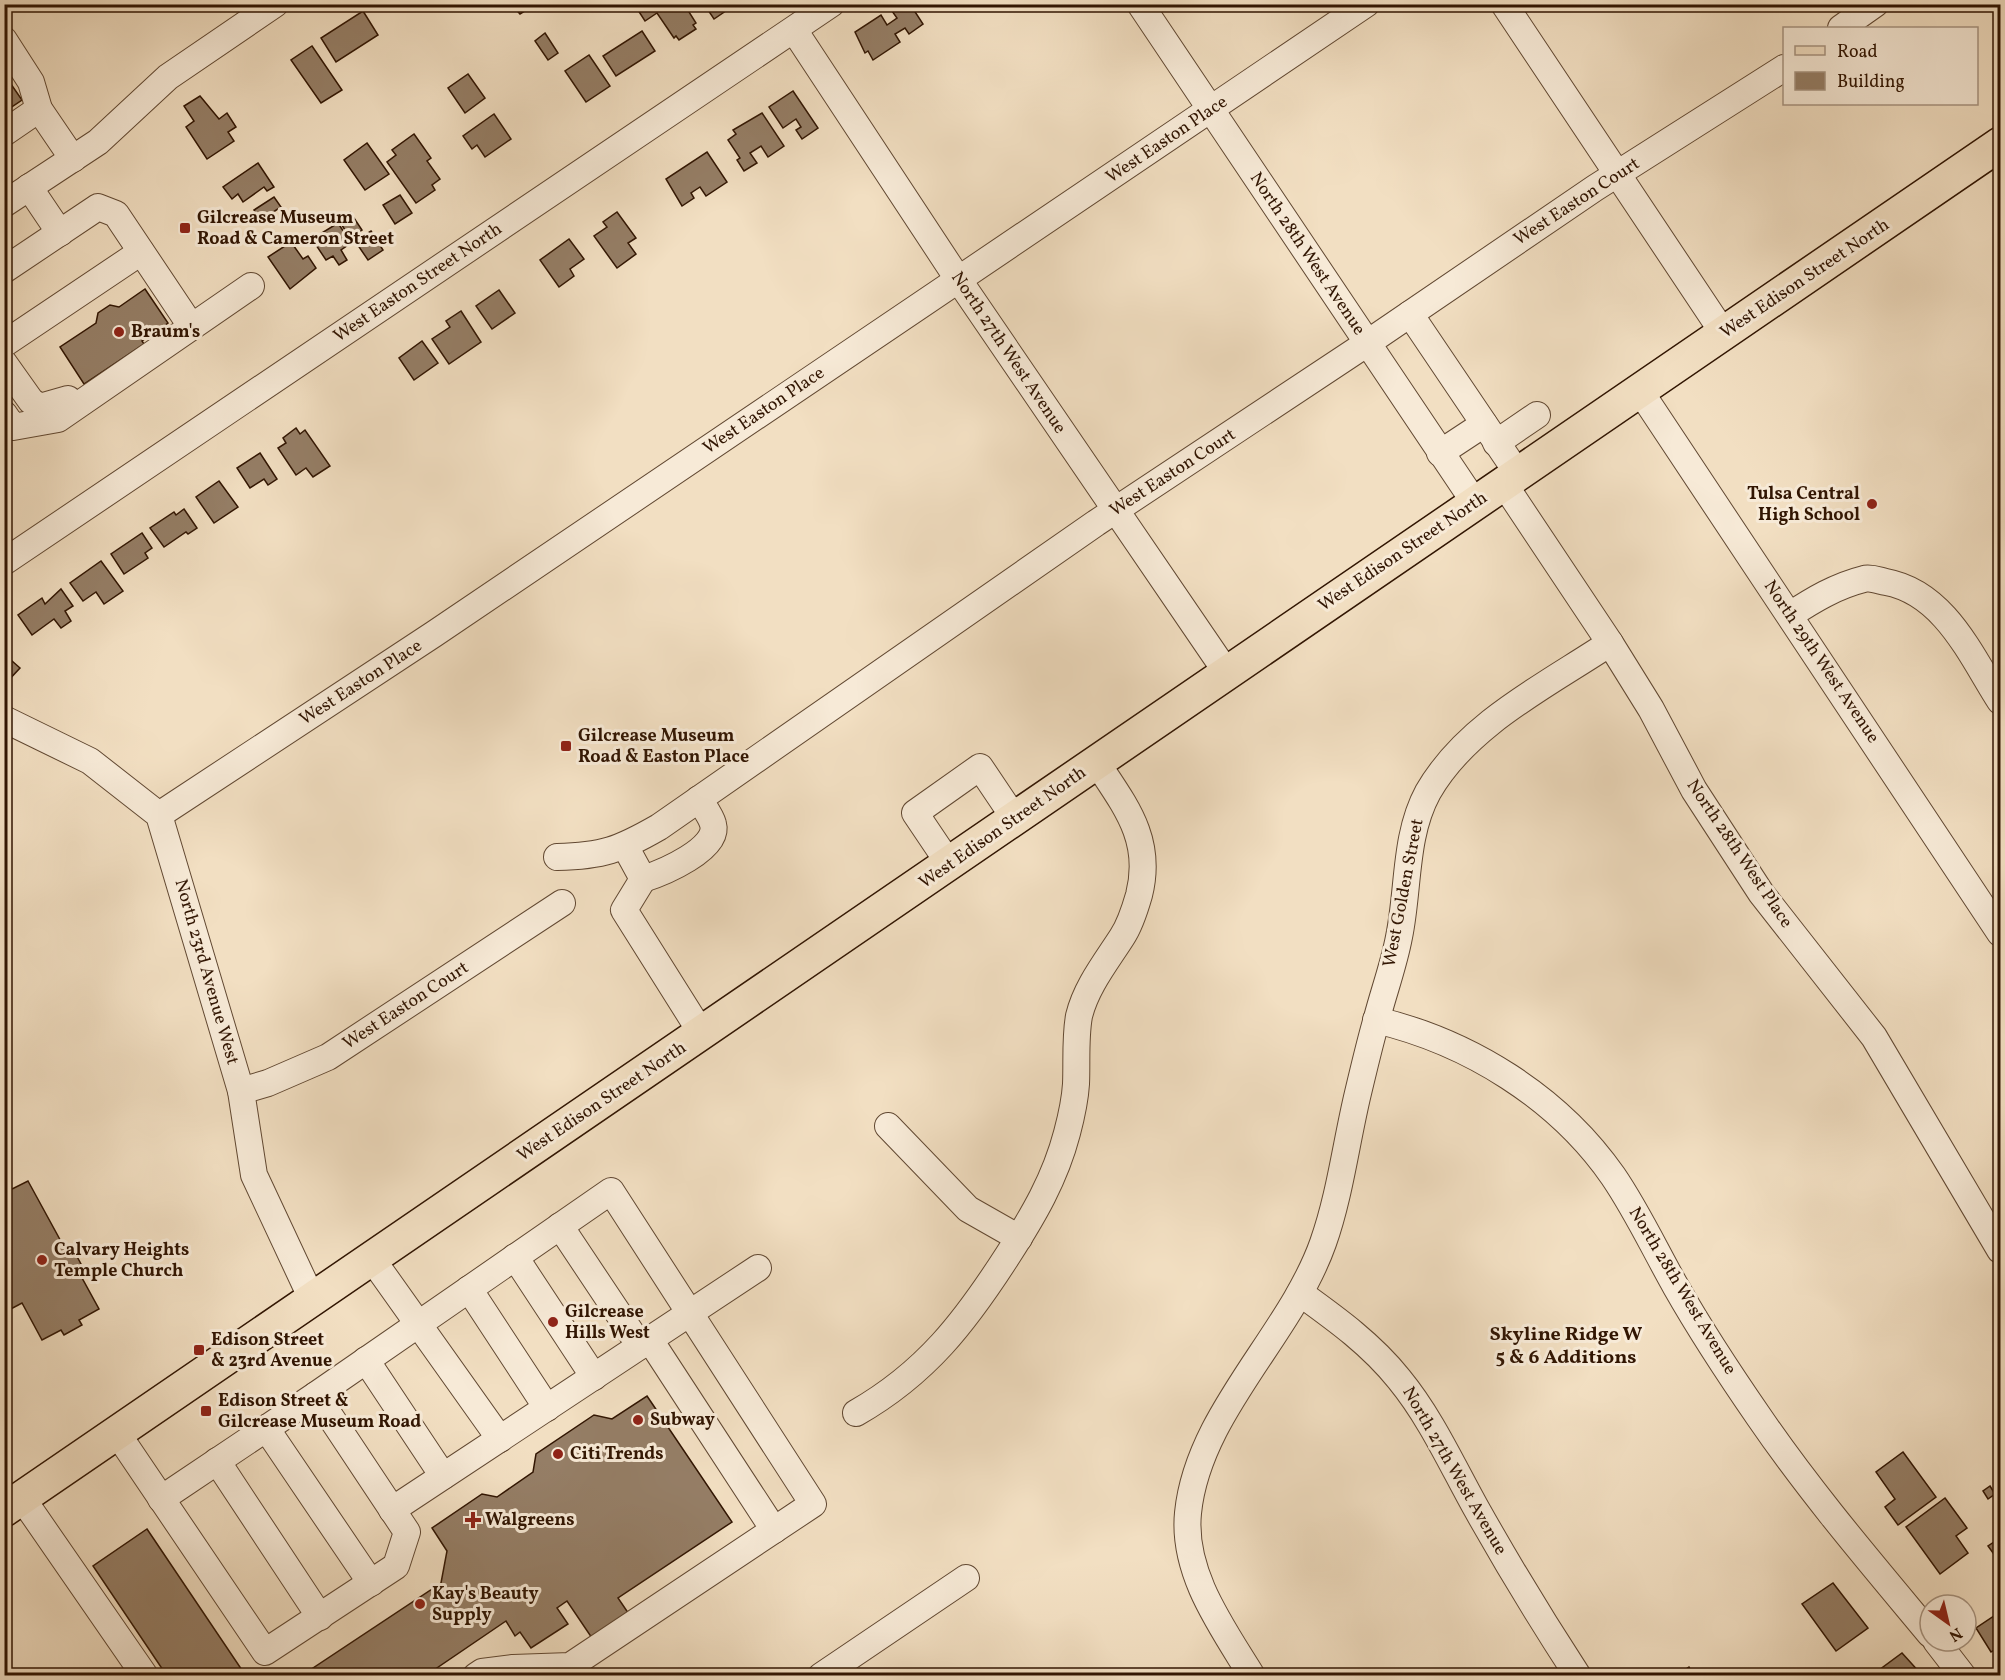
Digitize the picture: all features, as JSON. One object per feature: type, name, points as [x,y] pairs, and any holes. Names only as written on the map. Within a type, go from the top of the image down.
[{"type":"main road","name":"West Edison Street North","points":[[13,1504],[2001,144]]},
{"type":"street","points":[[4,204],[98,142],[168,77],[275,4]]},
{"type":"street","name":"West Easton Street North","points":[[4,562],[831,4]]},
{"type":"street","name":"North 28th West Avenue","points":[[1140,4],[1366,344],[1475,503]]},
{"type":"street","name":"West Easton Place","points":[[159,815],[443,629],[958,279],[1212,111],[1366,4]]},
{"type":"street","points":[[1504,4],[1724,334]]},
{"type":"street","points":[[1842,27],[1875,4]]},
{"type":"street","name":"North 27th West Avenue","points":[[794,30],[958,279],[1227,673]]},
{"type":"street","points":[[4,40],[31,82],[39,109],[73,159]]},
{"type":"street","name":"West Easton Court","points":[[557,857],[602,855],[625,846],[659,827],[1116,511],[1618,174],[1783,69]]},
{"type":"street","points":[[4,133],[39,109]]},
{"type":"street","points":[[29,187],[60,233]]},
{"type":"street","points":[[4,270],[98,207],[116,214],[191,326]]},
{"type":"street","points":[[4,344],[141,252]]},
{"type":"street","points":[[4,414],[13,426],[58,419],[180,338],[191,326],[251,286]]},
{"type":"street","name":"North 28th West Place","points":[[1410,314],[1490,433],[1511,479],[1651,709],[1695,790],[1731,848],[1761,893],[1874,1037],[2001,1250]]},
{"type":"street","points":[[4,390],[20,410],[71,398],[174,329],[191,326]]},
{"type":"street","points":[[4,363],[32,401],[40,407]]},
{"type":"street","name":"North 29th West Avenue","points":[[1640,391],[1999,928]]},
{"type":"street","points":[[1440,453],[1537,415]]},
{"type":"street","points":[[1790,615],[1824,593],[1866,578],[1914,591],[1936,605],[2001,701]]},
{"type":"street","name":"West Golden Street","points":[[1252,1676],[1206,1598],[1196,1573],[1188,1541],[1191,1488],[1214,1431],[1300,1293],[1322,1245],[1332,1214],[1376,1020],[1399,942],[1410,846],[1427,794],[1460,748],[1512,709],[1610,643]]},
{"type":"street","points":[[4,719],[90,761],[159,815]]},
{"type":"street","points":[[856,1413],[888,1395],[951,1337],[975,1307],[1043,1198],[1067,1132],[1076,1088],[1079,1017],[1086,993],[1125,933],[1142,883],[1142,845],[1131,814],[1096,763]]},
{"type":"street","points":[[950,865],[915,813],[980,767],[1015,819]]},
{"type":"street","points":[[699,799],[714,824],[713,838],[664,872],[643,879],[624,910],[702,1034]]},
{"type":"street","name":"North 23rd Avenue West","points":[[159,815],[241,1091],[254,1175],[312,1299]]},
{"type":"street","points":[[625,846],[643,879]]},
{"type":"street","name":"West Easton Court","points":[[241,1091],[268,1083],[328,1057],[562,903]]},
{"type":"street","name":"North 28th West Avenue","points":[[1376,1020],[1409,1028],[1472,1055],[1509,1077],[1573,1128],[1612,1175],[1677,1289],[1759,1417],[1830,1513],[1918,1619]]},
{"type":"street","points":[[888,1126],[968,1209],[1019,1238]]},
{"type":"street","points":[[160,1499],[316,1395],[611,1191],[813,1504],[570,1666],[513,1668],[482,1672],[476,1676]]},
{"type":"street","points":[[560,1226],[645,1343],[774,1530]]},
{"type":"street","points":[[515,1257],[594,1377]]},
{"type":"street","points":[[372,1259],[500,1439]]},
{"type":"street","points":[[392,1510],[758,1268]]},
{"type":"street","points":[[469,1289],[548,1408]]},
{"type":"street","name":"North 27th West Avenue","points":[[1300,1293],[1371,1348],[1399,1379],[1421,1410],[1494,1541],[1578,1676]]},
{"type":"street","points":[[366,1360],[443,1476]]},
{"type":"street","points":[[117,1433],[265,1653],[396,1566],[407,1532],[316,1395]]},
{"type":"street","points":[[266,1428],[371,1583]]},
{"type":"street","points":[[217,1461],[320,1617]]},
{"type":"street","points":[[13,1504],[145,1676]]},
{"type":"street","points":[[822,1675],[966,1578]]},
{"type":"street","points":[[1945,1653],[1963,1676]]},
{"type":"building","points":[[511,4],[525,4],[528,9],[520,14]]},
{"type":"building","points":[[634,4],[684,4],[696,23],[693,25],[696,29],[679,40],[676,36],[674,38],[657,13],[645,21]]},
{"type":"building","points":[[704,4],[736,4],[714,19]]},
{"type":"building","points":[[887,4],[910,4],[923,24],[909,34],[905,28],[895,34],[900,42],[873,60],[868,51],[865,53],[855,32],[881,15],[887,25],[897,18]]},
{"type":"building","points":[[363,11],[378,35],[336,62],[321,38]]},
{"type":"building","points":[[642,31],[655,51],[616,76],[603,56]]},
{"type":"building","points":[[545,33],[558,53],[548,60],[535,41]]},
{"type":"building","points":[[312,46],[342,90],[321,103],[291,60]]},
{"type":"building","points":[[589,55],[610,86],[586,102],[565,71]]},
{"type":"building","points":[[4,74],[22,100],[4,112]]},
{"type":"building","points":[[468,74],[485,98],[465,113],[448,88]]},
{"type":"building","points":[[793,91],[818,128],[802,139],[796,130],[801,127],[796,119],[783,128],[769,107]]},
{"type":"building","points":[[200,96],[219,119],[227,113],[236,127],[228,132],[234,141],[207,159],[186,127],[194,121],[184,106]]},
{"type":"building","points":[[762,113],[784,146],[768,157],[761,146],[750,153],[757,163],[744,171],[737,160],[740,158],[728,140],[736,134],[733,130]]},
{"type":"building","points":[[494,114],[511,139],[485,157],[477,145],[472,149],[463,136]]},
{"type":"building","points":[[414,134],[431,158],[427,161],[440,179],[432,185],[435,190],[416,203],[387,162],[396,155],[392,150]]},
{"type":"building","points":[[367,143],[389,174],[365,190],[344,160]]},
{"type":"building","points":[[707,152],[727,182],[706,196],[700,187],[691,193],[694,198],[682,206],[666,179]]},
{"type":"building","points":[[258,163],[274,187],[267,191],[264,187],[243,202],[238,194],[232,199],[223,187]]},
{"type":"building","points":[[400,195],[412,213],[395,224],[383,205]]},
{"type":"building","points":[[274,197],[281,207],[261,220],[254,210]]},
{"type":"building","points":[[350,212],[362,230],[350,238],[338,219]]},
{"type":"building","points":[[617,212],[636,238],[628,243],[636,254],[617,268],[594,236],[607,227],[603,222]]},
{"type":"building","points":[[338,223],[351,243],[341,250],[347,260],[339,265],[333,256],[326,260],[312,239]]},
{"type":"building","points":[[371,231],[383,250],[368,260],[355,241]]},
{"type":"building","points":[[569,239],[584,259],[570,269],[574,276],[559,287],[540,260]]},
{"type":"building","points":[[291,242],[303,259],[308,256],[316,268],[290,289],[268,257]]},
{"type":"building","name":"Braum's","points":[[145,289],[168,323],[142,341],[144,344],[84,384],[60,347],[96,323],[98,313],[110,305],[119,307]]},
{"type":"building","points":[[499,290],[515,313],[492,329],[476,306]]},
{"type":"building","points":[[461,311],[481,342],[449,364],[432,339],[450,327],[446,321]]},
{"type":"building","points":[[422,341],[438,363],[414,380],[399,358]]},
{"type":"building","points":[[296,428],[300,434],[305,430],[330,466],[313,477],[306,468],[296,475],[278,448],[286,443],[283,438]]},
{"type":"building","points":[[260,453],[277,479],[268,485],[264,479],[250,488],[237,468]]},
{"type":"building","points":[[219,481],[238,507],[214,523],[196,497]]},
{"type":"building","points":[[184,509],[197,528],[188,534],[186,532],[164,547],[150,528],[174,512],[176,515]]},
{"type":"building","points":[[142,533],[152,548],[145,553],[148,558],[124,574],[111,554]]},
{"type":"building","points":[[101,561],[123,591],[104,604],[96,592],[83,601],[70,583]]},
{"type":"building","points":[[61,589],[73,606],[65,611],[71,621],[61,628],[54,619],[32,635],[18,615],[42,598],[45,604]]},
{"type":"building","points":[[4,654],[20,668],[4,685]]},
{"type":"building","name":"Calvary Heights Temple Church","points":[[28,1181],[69,1256],[75,1253],[81,1264],[76,1267],[99,1309],[79,1320],[82,1325],[64,1335],[61,1330],[42,1340],[22,1303],[7,1311],[4,1307],[4,1287],[10,1283],[4,1273],[4,1193]]},
{"type":"building","points":[[647,1396],[732,1522],[618,1598],[633,1620],[596,1644],[567,1601],[557,1608],[568,1624],[531,1648],[520,1632],[515,1636],[506,1621],[425,1676],[301,1676],[441,1583],[447,1551],[432,1528],[482,1494],[497,1497],[533,1472],[536,1454],[594,1415],[612,1419]]},
{"type":"building","points":[[1903,1452],[1936,1497],[1898,1525],[1885,1507],[1895,1499],[1876,1472]]},
{"type":"building","points":[[1990,1486],[1995,1494],[1988,1499],[1983,1491]]},
{"type":"building","points":[[1945,1498],[1967,1528],[1956,1536],[1968,1553],[1940,1574],[1906,1527]]},
{"type":"building","points":[[147,1529],[246,1676],[167,1676],[93,1566]]},
{"type":"building","points":[[1994,1542],[1998,1549],[1993,1553],[1988,1546]]},
{"type":"building","points":[[1833,1583],[1868,1628],[1836,1651],[1802,1604]]},
{"type":"building","points":[[2000,1612],[2000,1646],[1991,1652],[1978,1631],[1978,1627]]},
{"type":"building","points":[[1902,1653],[1922,1675],[1877,1676],[1875,1673]]},
{"type":"building","points":[[1689,1667],[1694,1676],[1675,1676]]},
{"type":"place","name":"Gilcrease Museum Road & Cameron Street","points":[[185,228]]},
{"type":"place","name":"Braum's","points":[[119,332]]},
{"type":"place","name":"Tulsa Central High School","points":[[1872,504]]},
{"type":"place","name":"Gilcrease Museum Road & Easton Place","points":[[566,746]]},
{"type":"place","name":"Calvary Heights Temple Church","points":[[42,1260]]},
{"type":"place","name":"Gilcrease Hills West","points":[[553,1322]]},
{"type":"place","name":"Edison Street & 23rd Avenue","points":[[199,1350]]},
{"type":"place","name":"Edison Street & Gilcrease Museum Road","points":[[206,1411]]},
{"type":"place","name":"Subway","points":[[638,1420]]},
{"type":"place","name":"Citi Trends","points":[[558,1454]]},
{"type":"place","name":"Walgreens","points":[[473,1520]]},
{"type":"place","name":"Kay's Beauty Supply","points":[[420,1604]]},
{"type":"district","name":"Skyline Ridge W 5 & 6 Additions","points":[[1566,1346]]}]
